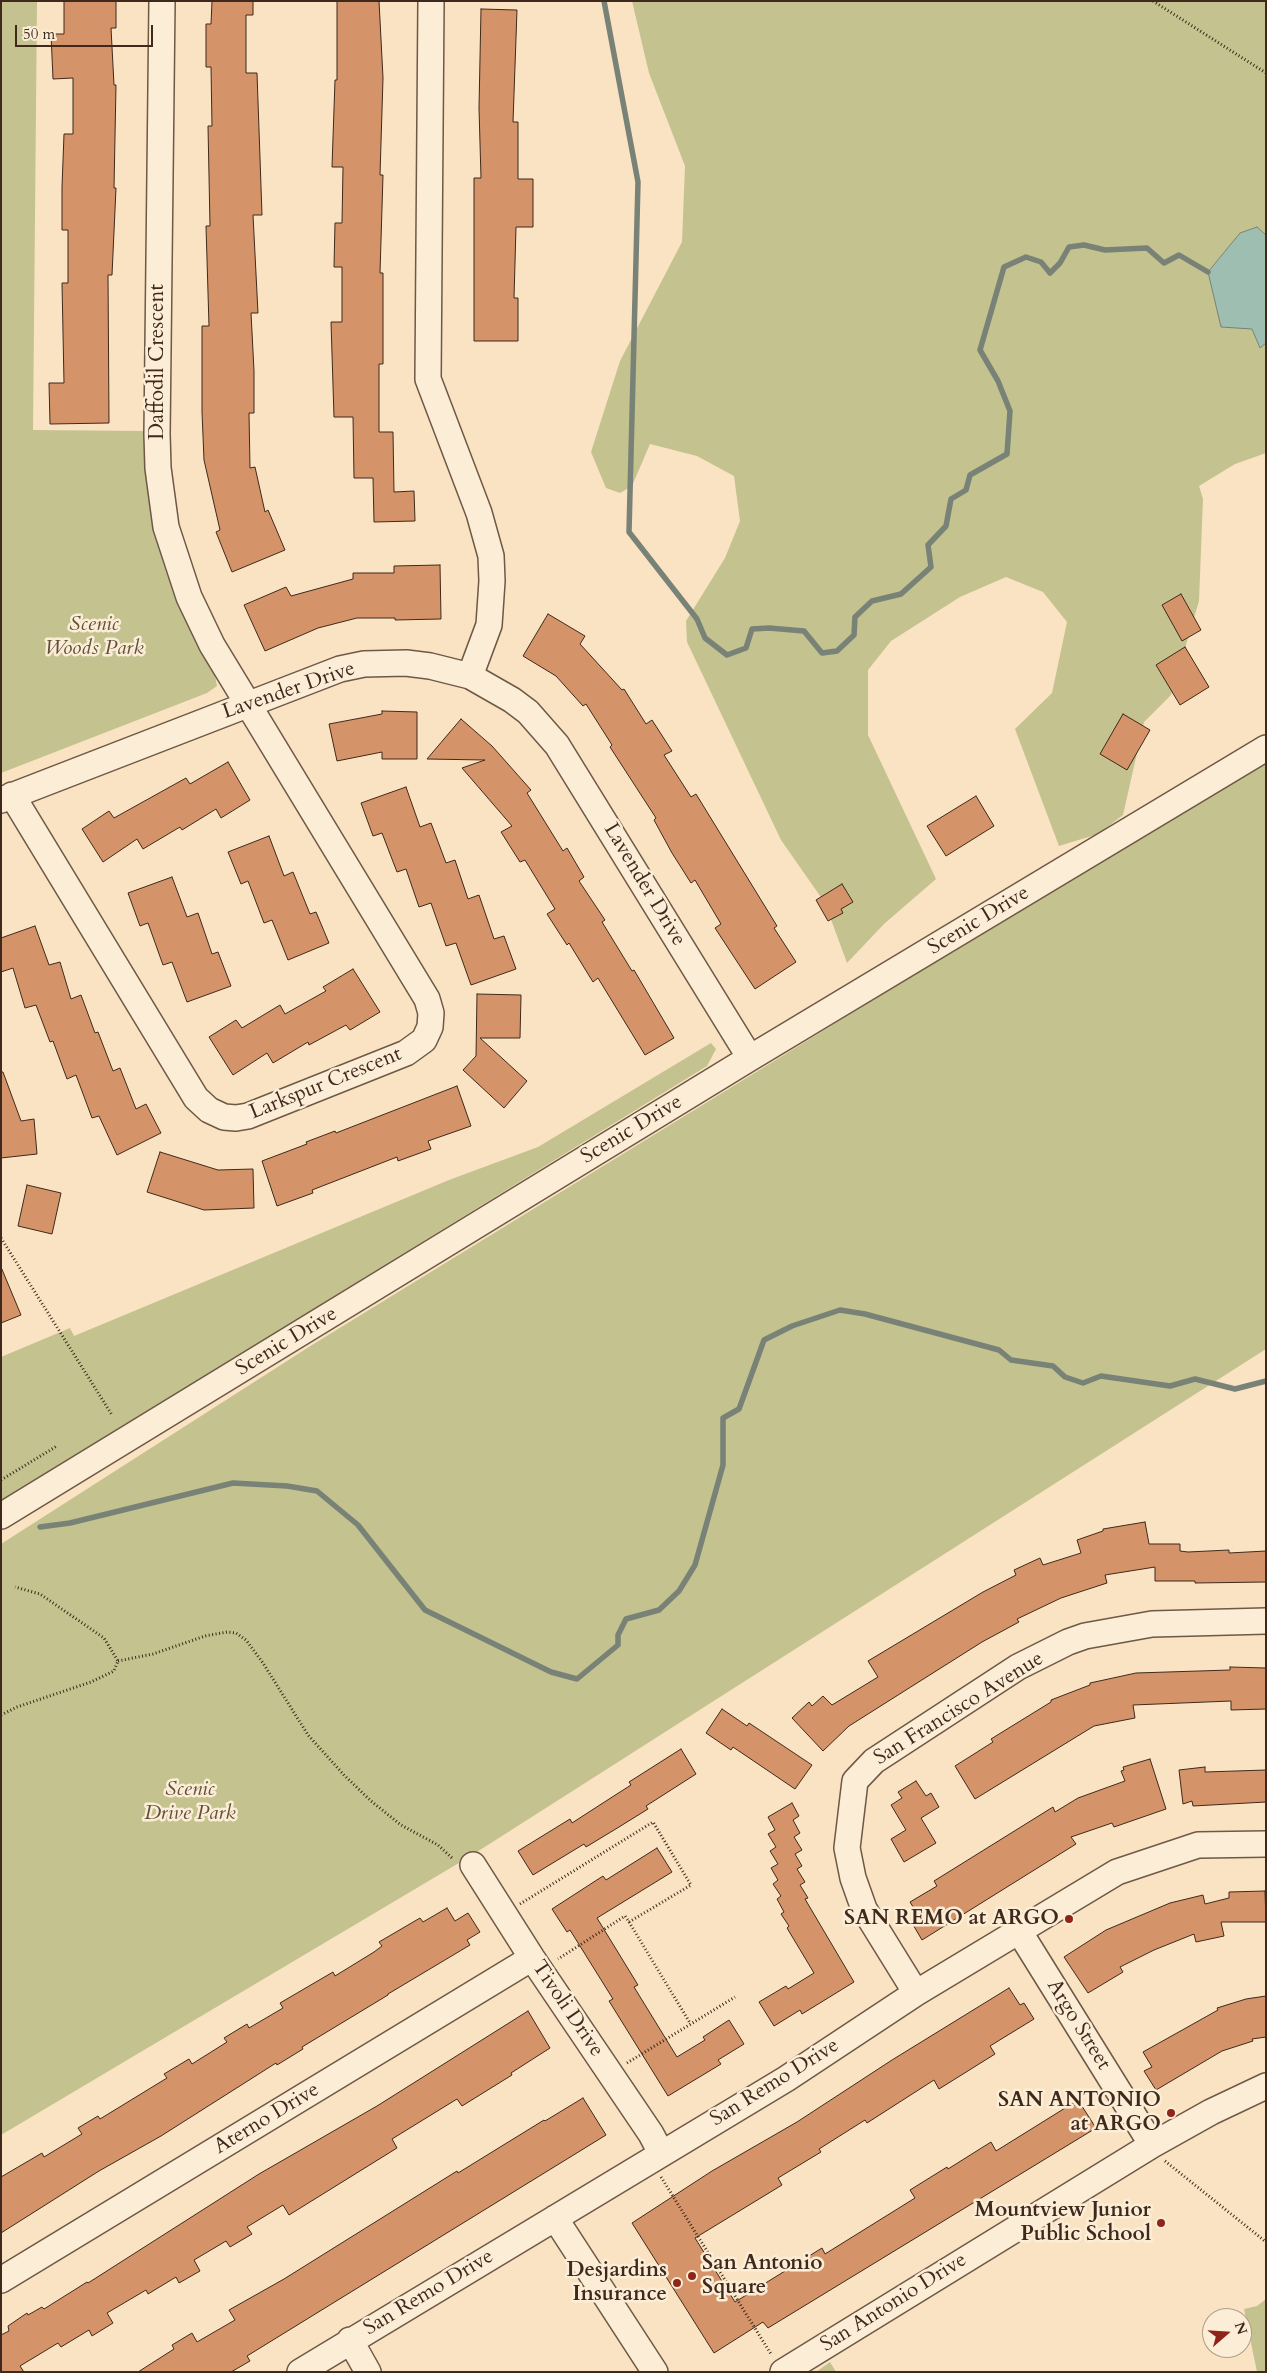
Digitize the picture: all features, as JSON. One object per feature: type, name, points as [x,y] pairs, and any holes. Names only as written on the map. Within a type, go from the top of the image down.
[{"type":"street","name":"Daffodil Crescent","points":[[162,1],[157,434],[161,497],[166,527],[189,597],[208,636],[247,704]]},
{"type":"street","points":[[431,1],[428,379],[479,513],[486,535],[491,564],[489,625],[482,649],[470,676]]},
{"type":"street","name":"Lavender Drive","points":[[7,798],[333,671],[364,664],[406,663],[430,666],[470,676],[512,700],[528,712],[558,745],[750,1058]]},
{"type":"street","name":"Larkspur Crescent","points":[[7,798],[202,1104],[217,1114],[236,1118],[248,1116],[327,1086],[415,1048],[424,1040],[430,1027],[431,1013],[427,1000],[247,704]]},
{"type":"street","name":"Scenic Drive","points":[[1,1516],[750,1058],[1266,748]]},
{"type":"street","name":"San Francisco Avenue","points":[[916,1993],[864,1909],[853,1878],[847,1848],[855,1781],[874,1761],[1018,1668],[1077,1639],[1152,1624],[1266,1621]]},
{"type":"street","name":"San Remo Drive","points":[[300,2372],[350,2340],[555,2218],[659,2162],[916,1993],[1117,1872],[1198,1846],[1266,1844]]},
{"type":"street","name":"Tivoli Drive","points":[[473,1865],[543,1960],[651,2134],[659,2162]]},
{"type":"street","name":"Argo Street","points":[[1019,1931],[1152,2145]]},
{"type":"street","name":"Aterno Drive","points":[[1,2280],[543,1960]]},
{"type":"street","name":"San Antonio Drive","points":[[779,2365],[1152,2145],[1211,2112],[1266,2086]]},
{"type":"street","points":[[555,2218],[655,2372]]},
{"type":"street","points":[[350,2340],[368,2372]]},
{"type":"path","points":[[1153,1],[1266,73]]},
{"type":"path","points":[[1,1238],[112,1415]]},
{"type":"path","points":[[1,1480],[57,1446]]},
{"type":"path","points":[[15,1587],[40,1594],[104,1638],[118,1661]]},
{"type":"path","points":[[118,1661],[153,1654],[205,1636],[228,1632],[236,1633],[246,1640],[263,1663],[308,1735],[344,1775],[371,1801],[401,1825],[438,1846],[459,1867],[473,1865]]},
{"type":"path","points":[[1,1715],[17,1707],[91,1682],[114,1671],[118,1661]]},
{"type":"path","points":[[518,1905],[653,1822],[691,1885],[629,1922]]},
{"type":"path","points":[[543,1960],[625,1916],[690,2023]]},
{"type":"path","points":[[626,2064],[735,1997]]},
{"type":"path","points":[[1152,2145],[1166,2163],[1266,2242]]},
{"type":"path","points":[[659,2162],[779,2365]]},
{"type":"green space","name":"Scenic Woods Park","points":[[1,1],[37,1],[33,430],[145,431],[154,526],[167,574],[190,629],[215,675],[217,686],[207,693],[1,773]]},
{"type":"green space","points":[[632,1],[1266,1],[1266,235],[1257,227],[1240,233],[1208,272],[1252,329],[1260,348],[1266,343],[1266,453],[1235,464],[1199,486],[1203,499],[1199,601],[1171,695],[1144,722],[1123,815],[1098,834],[1059,846],[1015,729],[1052,693],[1067,622],[1043,592],[1006,577],[960,597],[891,641],[868,670],[868,735],[936,879],[884,924],[847,963],[825,903],[781,840],[687,642],[686,621],[725,558],[740,521],[734,476],[697,456],[650,444],[632,486],[620,493],[606,488],[591,452],[620,361],[682,242],[685,166],[649,73]]},
{"type":"green space","name":"Scenic Drive Park","points":[[1266,762],[1266,1349],[469,1857],[1,2135],[1,1544],[312,1345],[1184,809]]},
{"type":"green space","points":[[711,1043],[716,1049],[707,1066],[1,1502],[1,1357],[70,1328],[74,1336],[449,1180],[538,1147]]},
{"type":"green space","points":[[1266,2299],[1266,2372],[1257,2372],[1252,2348],[1252,2308],[1248,2308],[1257,2306]]},
{"type":"green space","points":[[830,2362],[836,2372],[816,2372]]},
{"type":"shaded area","points":[[1257,227],[1266,235],[1266,343],[1260,348],[1252,329],[1221,327],[1208,272],[1240,233]]},
{"type":"building","points":[[64,1],[116,1],[116,28],[111,28],[114,85],[116,85],[114,188],[116,188],[112,275],[108,275],[109,423],[50,424],[49,383],[64,383],[62,283],[68,283],[68,230],[62,230],[62,187],[64,134],[73,134],[73,78],[53,79],[51,34],[64,34]]},
{"type":"building","points":[[212,1],[253,1],[253,15],[246,15],[246,73],[257,73],[262,215],[253,215],[258,313],[251,313],[254,413],[249,413],[250,468],[255,467],[265,512],[268,510],[285,550],[232,572],[216,532],[220,530],[204,460],[202,412],[202,326],[209,326],[206,226],[210,226],[208,126],[212,126],[211,67],[206,67],[206,24],[211,24]]},
{"type":"building","points":[[337,1],[379,1],[383,78],[380,175],[383,175],[380,273],[383,273],[383,364],[379,364],[379,432],[393,432],[394,492],[414,491],[415,521],[374,522],[373,478],[354,478],[353,417],[334,417],[331,322],[342,322],[342,267],[334,267],[335,223],[342,223],[343,167],[332,167],[335,80],[337,80]]},
{"type":"building","points":[[481,9],[517,10],[513,122],[518,122],[518,179],[533,179],[533,227],[516,227],[514,298],[518,298],[518,341],[474,341],[474,178],[481,178],[479,108]]},
{"type":"building","points":[[440,565],[441,619],[395,620],[395,618],[357,618],[318,628],[265,651],[244,605],[286,587],[291,596],[353,579],[353,573],[394,573],[394,566]]},
{"type":"building","points":[[1181,594],[1201,630],[1182,641],[1162,605]]},
{"type":"building","points":[[548,614],[585,636],[580,644],[622,690],[624,689],[646,724],[652,720],[672,751],[664,755],[691,797],[696,794],[777,926],[774,928],[796,962],[755,989],[715,928],[721,924],[695,880],[691,883],[672,853],[654,820],[656,818],[610,747],[612,745],[586,704],[583,706],[556,676],[523,656]]},
{"type":"building","points":[[1185,647],[1209,687],[1180,705],[1156,665]]},
{"type":"building","points":[[382,711],[417,712],[417,759],[382,759],[382,752],[337,761],[329,724],[382,714]]},
{"type":"building","points":[[1123,714],[1150,730],[1127,770],[1100,754]]},
{"type":"building","points":[[461,719],[492,746],[531,790],[527,793],[563,851],[567,848],[584,877],[579,881],[605,920],[602,922],[632,971],[634,970],[674,1038],[645,1055],[598,978],[593,982],[569,943],[567,945],[547,914],[555,909],[525,860],[520,862],[501,832],[512,826],[462,768],[485,760],[427,759]]},
{"type":"building","points":[[228,762],[250,800],[221,818],[216,809],[182,830],[180,827],[143,849],[137,839],[103,862],[82,829],[109,811],[114,818],[186,778],[190,784]]},
{"type":"building","points":[[406,787],[420,827],[431,823],[446,863],[455,860],[468,899],[479,895],[494,939],[504,936],[516,969],[471,985],[456,943],[446,946],[431,903],[419,907],[406,869],[397,872],[382,833],[373,836],[361,803]]},
{"type":"building","points":[[976,796],[994,826],[946,856],[927,826]]},
{"type":"building","points":[[269,836],[284,876],[293,872],[310,914],[316,912],[329,943],[288,960],[272,920],[264,923],[248,881],[241,884],[228,852]]},
{"type":"building","points":[[172,877],[187,917],[198,913],[212,954],[218,952],[231,986],[187,1002],[172,962],[163,965],[148,923],[140,926],[128,893]]},
{"type":"building","points":[[842,884],[853,902],[841,909],[843,913],[828,921],[816,900]]},
{"type":"building","points":[[35,926],[49,965],[60,962],[71,999],[81,995],[95,1033],[98,1032],[113,1071],[120,1068],[136,1109],[146,1104],[161,1133],[117,1155],[99,1116],[92,1118],[76,1075],[67,1079],[53,1041],[50,1042],[36,1005],[25,1008],[13,968],[1,972],[1,938]]},
{"type":"building","points":[[353,969],[380,1012],[350,1030],[346,1025],[309,1045],[308,1042],[273,1063],[267,1053],[233,1075],[209,1037],[236,1020],[242,1028],[280,1005],[285,1014],[326,991],[323,987]]},
{"type":"building","points":[[477,994],[521,995],[520,1038],[480,1038],[527,1081],[504,1108],[463,1070],[476,1056]]},
{"type":"building","points":[[1,1072],[3,1072],[21,1121],[34,1119],[37,1154],[1,1158]]},
{"type":"building","points":[[457,1086],[471,1126],[428,1141],[431,1149],[398,1161],[397,1157],[312,1190],[313,1193],[277,1206],[262,1161],[307,1144],[306,1142],[335,1131],[336,1133]]},
{"type":"building","points":[[160,1152],[218,1170],[253,1169],[254,1208],[204,1210],[147,1192]]},
{"type":"building","points":[[27,1185],[61,1193],[52,1234],[18,1226]]},
{"type":"building","points":[[1,1267],[21,1315],[1,1323]]},
{"type":"building","points":[[1145,1522],[1149,1544],[1180,1544],[1180,1551],[1188,1552],[1229,1550],[1229,1553],[1266,1551],[1266,1582],[1195,1583],[1195,1581],[1155,1581],[1155,1567],[1105,1575],[1107,1583],[1061,1598],[1017,1619],[1019,1622],[982,1642],[849,1726],[823,1751],[792,1718],[809,1702],[812,1706],[823,1696],[832,1705],[878,1677],[868,1661],[983,1592],[1016,1575],[1014,1570],[1040,1558],[1043,1565],[1081,1553],[1077,1540],[1103,1531],[1103,1529]]},
{"type":"building","points":[[1230,1667],[1266,1668],[1266,1709],[1231,1710],[1231,1701],[1133,1705],[1135,1718],[1094,1726],[975,1799],[955,1766],[993,1742],[991,1739],[1051,1702],[1051,1700],[1090,1685],[1090,1683],[1136,1673],[1230,1670]]},
{"type":"building","points":[[722,1709],[747,1726],[749,1723],[812,1765],[795,1789],[733,1747],[731,1750],[706,1733]]},
{"type":"building","points":[[681,1749],[696,1774],[646,1806],[648,1809],[619,1827],[586,1847],[584,1844],[533,1875],[518,1851],[570,1819],[572,1823],[631,1785],[629,1782]]},
{"type":"building","points":[[1150,1759],[1166,1809],[1114,1827],[1112,1823],[1071,1837],[1076,1844],[922,1940],[912,1923],[920,1918],[910,1902],[937,1886],[934,1881],[1053,1807],[1055,1812],[1078,1798],[1125,1781],[1121,1771],[1124,1770],[1123,1767]]},
{"type":"building","points":[[1205,1767],[1205,1772],[1266,1770],[1266,1802],[1193,1806],[1192,1801],[1183,1804],[1179,1770]]},
{"type":"building","points":[[916,1781],[926,1796],[931,1793],[939,1807],[921,1818],[936,1843],[904,1862],[891,1839],[906,1830],[891,1805],[902,1798],[898,1792]]},
{"type":"building","points":[[792,1803],[799,1816],[793,1820],[800,1833],[794,1837],[802,1850],[795,1854],[802,1866],[797,1869],[805,1882],[800,1885],[808,1898],[805,1899],[854,1982],[802,2014],[800,2010],[774,2026],[759,2002],[786,1986],[788,1989],[814,1973],[787,1928],[789,1926],[781,1914],[784,1912],[777,1899],[781,1896],[773,1884],[778,1880],[771,1868],[778,1864],[770,1851],[776,1847],[768,1834],[775,1830],[768,1817]]},
{"type":"building","points":[[657,1848],[672,1872],[597,1918],[638,1985],[634,1987],[677,2057],[705,2040],[703,2037],[729,2020],[744,2044],[718,2060],[721,2064],[668,2096],[609,2001],[613,1999],[570,1930],[567,1932],[552,1909],[603,1876],[606,1880]]},
{"type":"building","points":[[1265,1891],[1266,1922],[1221,1922],[1224,1936],[1196,1942],[1194,1934],[1154,1950],[1120,1967],[1123,1972],[1088,1993],[1064,1957],[1106,1930],[1170,1903],[1203,1895],[1205,1904],[1229,1898],[1229,1892]]},
{"type":"building","points":[[447,1908],[455,1921],[468,1913],[480,1932],[467,1940],[470,1945],[302,2047],[303,2049],[277,2065],[276,2063],[161,2136],[99,2171],[1,2233],[1,2177],[42,2153],[44,2157],[82,2134],[78,2128],[98,2116],[100,2119],[167,2078],[164,2074],[189,2059],[192,2064],[227,2042],[224,2038],[247,2024],[249,2028],[283,2008],[280,2003],[333,1972],[335,1976],[374,1952],[382,1946],[379,1942],[420,1918],[423,1922]]},
{"type":"building","points":[[1009,1988],[1020,2005],[1024,2003],[1034,2019],[990,2046],[995,2054],[939,2089],[934,2080],[867,2123],[865,2120],[819,2149],[821,2152],[778,2178],[782,2185],[695,2238],[735,2302],[822,2248],[825,2254],[915,2198],[910,2190],[947,2167],[948,2169],[991,2142],[996,2151],[1078,2100],[1096,2128],[768,2328],[763,2322],[714,2353],[632,2223],[712,2171],[797,2122],[892,2060]]},
{"type":"building","points":[[1266,1996],[1266,2037],[1252,2039],[1253,2041],[1222,2051],[1156,2090],[1144,2071],[1152,2067],[1143,2052],[1218,2010],[1217,2008],[1246,1999]]},
{"type":"building","points":[[528,2011],[550,2048],[511,2073],[512,2075],[462,2106],[457,2099],[392,2139],[397,2148],[289,2215],[283,2205],[247,2227],[252,2234],[230,2247],[226,2241],[194,2260],[200,2271],[179,2283],[176,2277],[148,2294],[146,2290],[107,2313],[113,2323],[92,2336],[89,2330],[61,2347],[58,2343],[20,2366],[24,2372],[1,2372],[1,2335],[9,2331],[8,2326],[27,2313],[28,2315],[42,2307],[44,2309],[88,2283],[259,2174],[377,2106]]},
{"type":"building","points":[[583,2098],[606,2135],[247,2356],[250,2361],[231,2372],[138,2372],[174,2349],[172,2345],[192,2333],[197,2342],[235,2320],[229,2310],[284,2279],[457,2171],[458,2173]]},
{"type":"waterway","points":[[604,1],[638,182],[629,532],[697,619],[705,638],[727,655],[746,648],[752,629],[769,628],[804,631],[822,653],[837,651],[854,635],[855,617],[872,601],[901,594],[931,567],[928,545],[946,526],[951,499],[966,490],[970,475],[1007,454],[1010,411],[998,381],[980,350],[1004,267],[1026,257],[1041,262],[1050,273],[1060,263],[1069,247],[1084,245],[1105,250],[1147,248],[1164,263],[1179,255],[1208,272]]},
{"type":"waterway","points":[[40,1527],[70,1523],[233,1483],[287,1486],[317,1491],[358,1525],[425,1610],[551,1672],[577,1679],[618,1645],[618,1635],[626,1619],[659,1610],[679,1591],[695,1565],[723,1465],[723,1418],[739,1409],[764,1340],[792,1326],[840,1310],[865,1314],[999,1350],[1011,1360],[1053,1366],[1065,1377],[1083,1383],[1101,1376],[1170,1386],[1195,1379],[1235,1389],[1266,1381]]},
{"type":"place","name":"SAN REMO at ARGO","points":[[1069,1919]]},
{"type":"place","name":"SAN ANTONIO at ARGO","points":[[1171,2113]]},
{"type":"place","name":"Mountview Junior Public School","points":[[1161,2223]]},
{"type":"place","name":"San Antonio Square","points":[[692,2276]]},
{"type":"place","name":"Desjardins Insurance","points":[[677,2283]]}]
